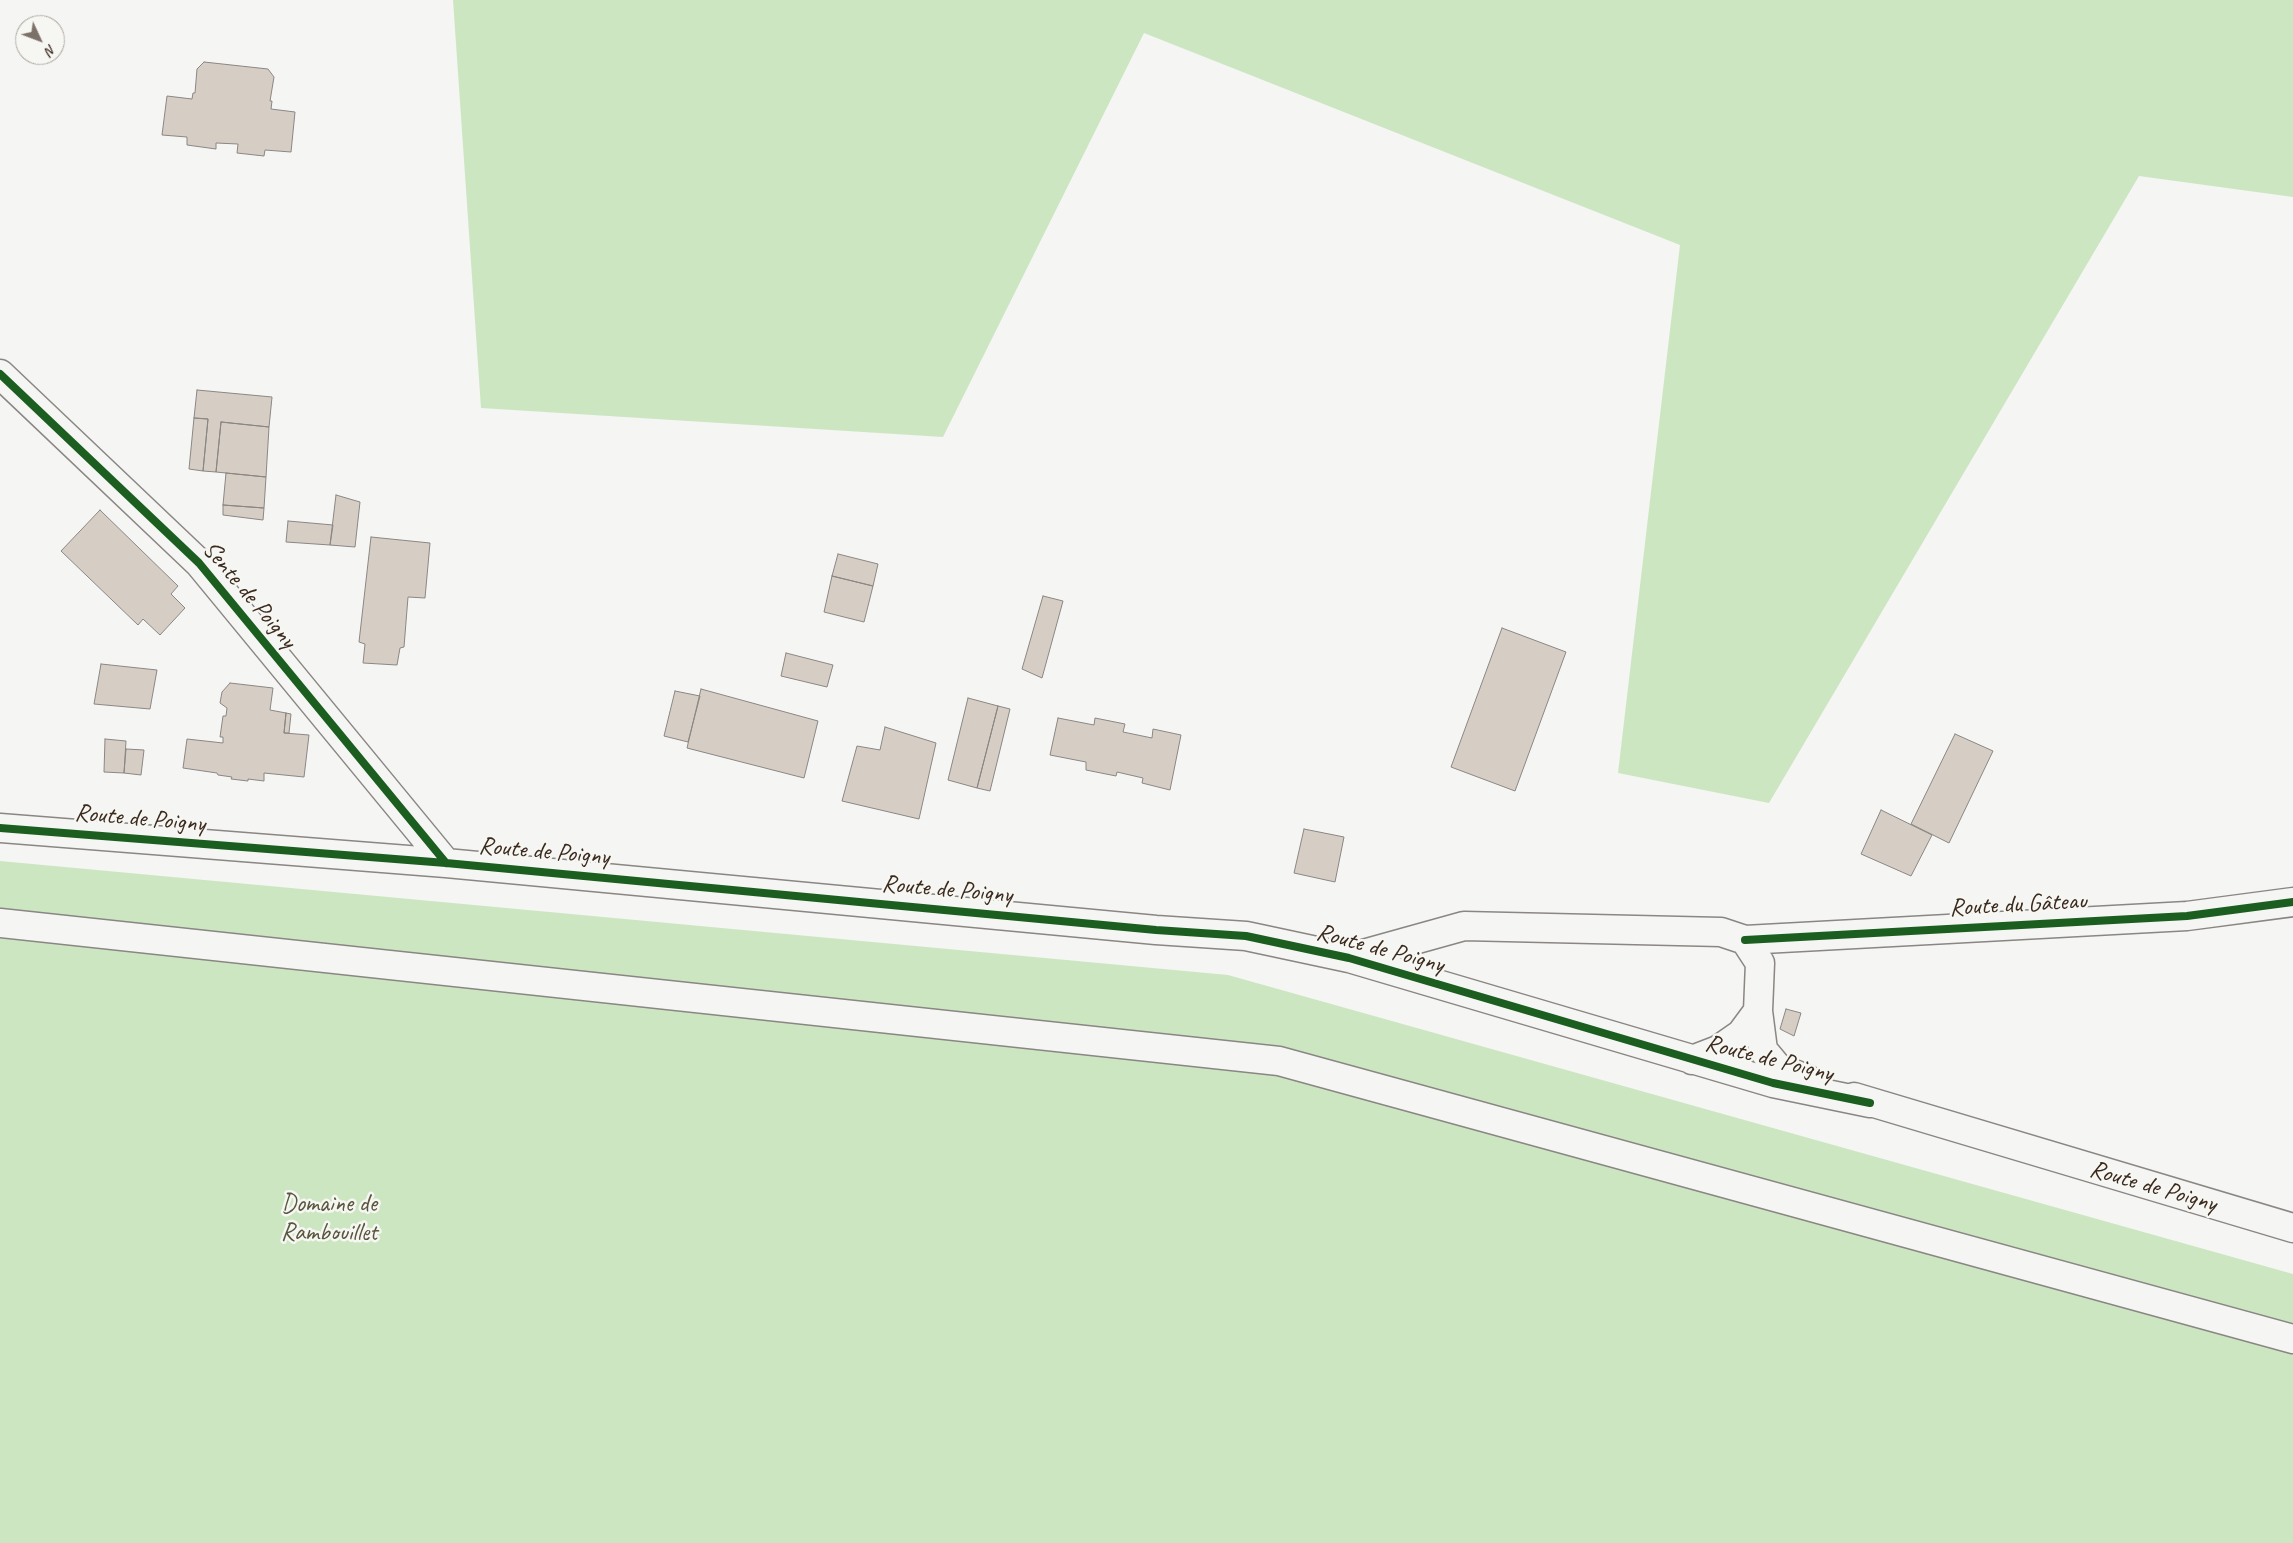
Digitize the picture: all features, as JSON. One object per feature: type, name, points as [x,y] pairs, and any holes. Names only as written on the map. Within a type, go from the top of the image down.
[{"type":"street","name":"Sente de Poigny","points":[[0,374],[199,563],[446,863]]},
{"type":"street","name":"Route de Poigny","points":[[0,828],[446,863],[1156,930],[1246,936],[1349,958],[1774,1083],[1870,1103]]},
{"type":"street","name":"Route du Gâteau","points":[[1745,940],[2187,916],[2293,902]]},
{"type":"street","points":[[0,923],[1279,1061],[2293,1339]]},
{"type":"street","name":"Route de Poigny","points":[[1349,958],[1464,926],[1721,932],[1745,940],[1760,963],[1758,1011],[1763,1050],[1778,1068],[1870,1103],[2293,1228]]},
{"type":"street","name":"Route de Poigny","points":[[1692,1060],[1718,1050],[1741,1034],[1758,1011]]},
{"type":"green space","points":[[453,0],[2293,0],[2293,197],[2139,176],[1769,803],[1618,773],[1680,245],[1144,33],[943,437],[481,408]]},
{"type":"green space","name":"Domaine de Rambouillet","points":[[0,861],[1228,975],[2293,1274],[2293,1543],[0,1543]]},
{"type":"building","points":[[204,62],[268,69],[274,77],[270,101],[272,101],[271,109],[295,112],[291,152],[265,150],[264,156],[237,153],[238,144],[216,143],[216,149],[187,145],[187,137],[162,135],[167,96],[192,99],[193,93],[195,93],[197,69]]},
{"type":"building","points":[[197,390],[272,397],[269,427],[221,422],[216,472],[203,471],[208,419],[194,418]]},
{"type":"building","points":[[194,418],[208,419],[203,471],[189,469]]},
{"type":"building","points":[[221,422],[269,427],[266,477],[216,472]]},
{"type":"building","points":[[226,473],[266,477],[264,508],[223,505]]},
{"type":"building","points":[[336,495],[360,502],[355,547],[330,545]]},
{"type":"building","points":[[223,505],[264,508],[263,520],[223,515]]},
{"type":"building","points":[[100,510],[178,586],[171,594],[185,608],[160,635],[143,619],[138,625],[61,551]]},
{"type":"building","points":[[288,521],[333,525],[330,545],[286,542]]},
{"type":"building","points":[[371,537],[430,543],[425,598],[408,597],[404,647],[400,648],[397,665],[363,663],[365,644],[359,642]]},
{"type":"building","points":[[838,554],[878,564],[873,586],[832,576]]},
{"type":"building","points":[[832,576],[873,586],[864,622],[824,612]]},
{"type":"building","points":[[1043,596],[1063,601],[1042,678],[1022,669]]},
{"type":"building","points":[[1502,628],[1566,652],[1515,791],[1451,767]]},
{"type":"building","points":[[786,653],[833,665],[827,687],[781,676]]},
{"type":"building","points":[[101,664],[157,670],[150,709],[94,704]]},
{"type":"building","points":[[230,683],[273,688],[270,710],[286,713],[284,733],[309,735],[304,777],[264,773],[264,781],[248,779],[248,781],[231,779],[232,777],[218,775],[217,773],[183,768],[187,739],[223,743],[223,737],[220,737],[223,716],[226,716],[227,708],[220,703],[222,692]]},
{"type":"building","points":[[701,689],[818,721],[804,778],[687,748]]},
{"type":"building","points":[[675,691],[700,696],[688,742],[664,736]]},
{"type":"building","points":[[968,698],[998,706],[977,788],[948,780]]},
{"type":"building","points":[[998,706],[1010,709],[990,791],[977,788]]},
{"type":"building","points":[[286,713],[291,714],[289,733],[284,733]]},
{"type":"building","points":[[1058,718],[1094,725],[1095,718],[1125,724],[1123,732],[1152,738],[1153,729],[1181,735],[1170,790],[1142,783],[1143,778],[1117,772],[1116,776],[1086,770],[1086,762],[1050,755]]},
{"type":"building","points":[[885,727],[936,743],[919,819],[842,801],[857,746],[880,750]]},
{"type":"building","points":[[1955,734],[1993,751],[1949,843],[1911,824]]},
{"type":"building","points":[[105,739],[126,741],[124,773],[104,772]]},
{"type":"building","points":[[126,749],[144,750],[141,775],[124,773]]},
{"type":"building","points":[[1881,810],[1932,835],[1911,876],[1861,854]]},
{"type":"building","points":[[1304,829],[1344,837],[1335,882],[1294,873]]},
{"type":"building","points":[[1786,1009],[1801,1013],[1794,1036],[1780,1029]]},
{"type":"cycle path","points":[[0,374],[199,563],[446,863]]},
{"type":"cycle path","points":[[0,828],[446,863],[1156,930],[1246,936],[1349,958],[1773,1083],[1870,1103]]},
{"type":"cycle path","points":[[1745,940],[2187,916],[2293,902]]}]
